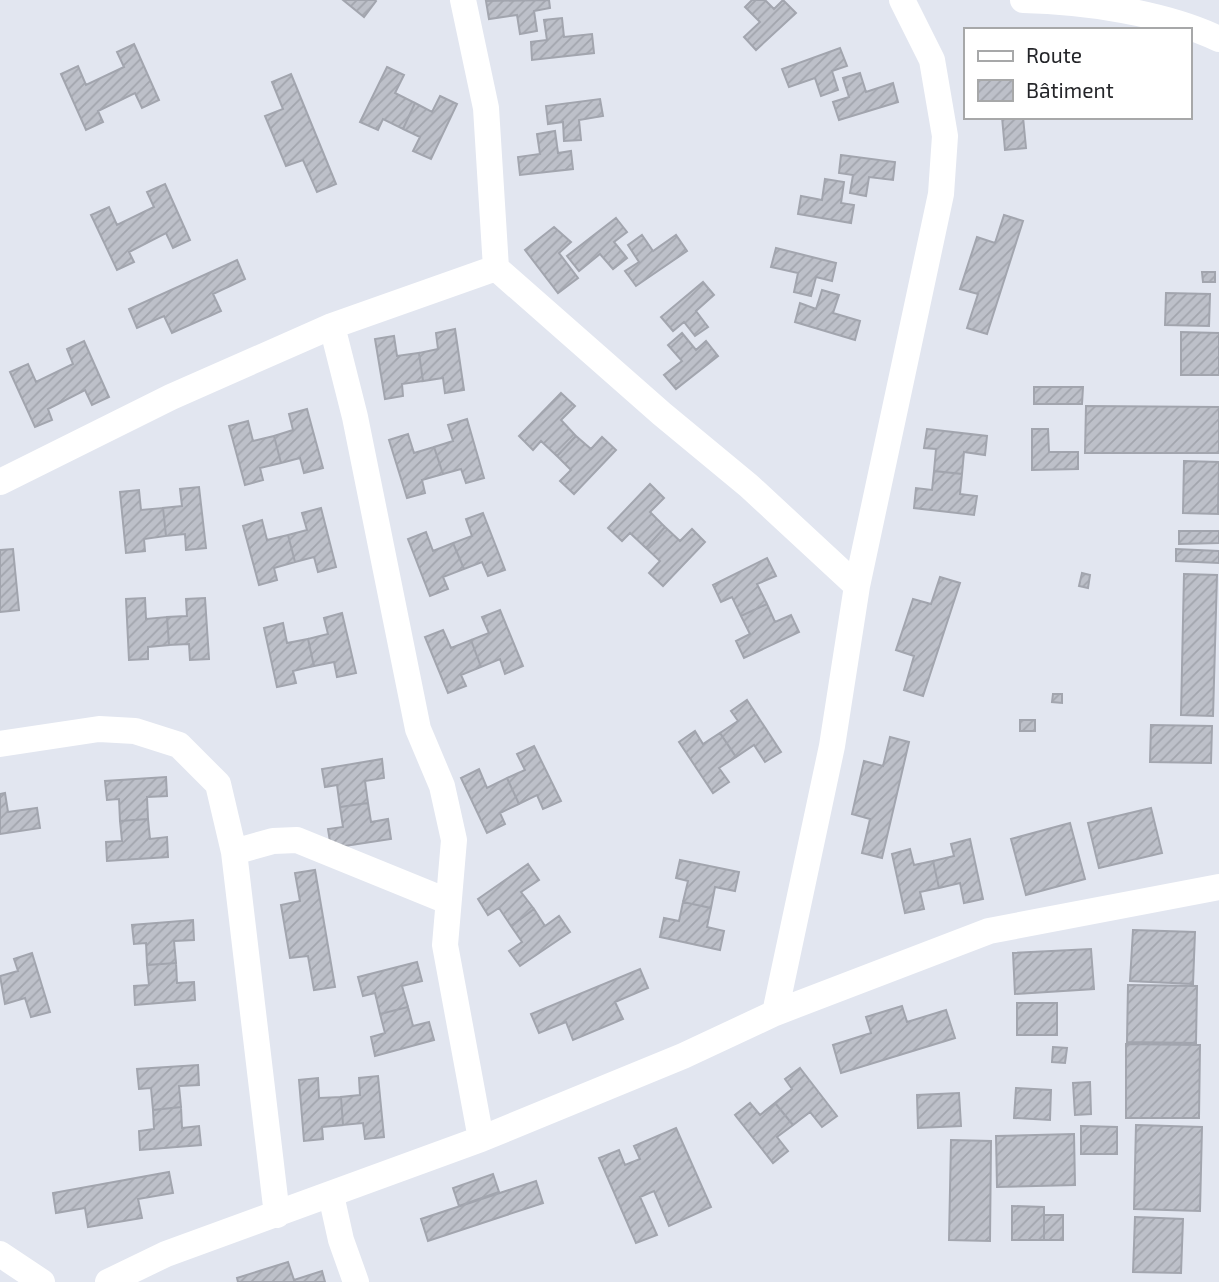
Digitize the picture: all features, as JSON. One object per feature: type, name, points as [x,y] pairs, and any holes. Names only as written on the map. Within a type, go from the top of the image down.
[{"type":"street","points":[[463,0],[486,108],[496,268],[642,397],[749,486],[857,586]]},
{"type":"street","points":[[775,1013],[832,746],[857,586],[941,194],[945,136],[932,60],[902,0],[916,0]]},
{"type":"street","points":[[1023,0],[1207,25],[1219,39]]},
{"type":"street","points":[[0,482],[172,397],[332,326],[496,268]]},
{"type":"street","points":[[332,326],[355,417],[418,729],[442,786],[454,840],[445,945],[481,1139]]},
{"type":"street","points":[[0,744],[99,729],[135,732],[179,745],[218,784],[234,852],[277,1215]]},
{"type":"street","points":[[234,852],[273,841],[297,840],[447,901]]},
{"type":"street","points":[[108,1282],[166,1254],[481,1139],[683,1055],[775,1013],[989,931],[1219,887]]},
{"type":"street","points":[[331,1195],[341,1240],[356,1282]]},
{"type":"street","points":[[0,1254],[42,1282]]},
{"type":"building","points":[[343,0],[375,0],[376,1],[364,17]]},
{"type":"building","points":[[549,0],[550,8],[534,11],[537,31],[520,34],[517,15],[489,19],[486,1]]},
{"type":"building","points":[[752,0],[765,0],[774,9],[783,0],[796,13],[756,50],[744,37],[760,22],[745,7]]},
{"type":"building","points":[[562,18],[564,37],[592,34],[594,53],[532,60],[531,42],[547,40],[544,20]]},
{"type":"building","points":[[134,44],[159,100],[142,108],[135,93],[98,111],[103,122],[86,130],[61,74],[78,66],[86,85],[124,67],[117,52]]},
{"type":"building","points":[[840,48],[847,66],[832,71],[838,90],[821,96],[815,78],[789,87],[782,69]]},
{"type":"building","points":[[387,67],[404,75],[395,93],[415,103],[403,129],[383,119],[378,130],[360,122]]},
{"type":"building","points":[[860,73],[866,92],[893,83],[898,102],[839,120],[833,102],[849,97],[843,78]]},
{"type":"building","points":[[291,74],[336,184],[317,192],[303,160],[286,166],[265,116],[283,109],[272,82]]},
{"type":"building","points":[[440,96],[457,104],[431,159],[413,151],[420,137],[403,129],[415,103],[432,112]]},
{"type":"building","points":[[600,99],[603,116],[579,120],[581,140],[564,141],[563,122],[548,124],[546,106]]},
{"type":"building","points":[[1002,119],[1023,119],[1026,148],[1005,150]]},
{"type":"building","points":[[555,131],[558,153],[571,151],[573,169],[520,175],[518,157],[540,154],[537,134]]},
{"type":"building","points":[[841,155],[895,162],[893,180],[869,177],[866,196],[850,193],[853,175],[839,173]]},
{"type":"building","points":[[825,179],[844,182],[841,203],[854,205],[851,223],[798,214],[801,196],[822,200]]},
{"type":"building","points":[[165,184],[190,240],[173,248],[166,233],[129,252],[134,262],[117,270],[91,215],[109,207],[117,225],[154,207],[147,192]]},
{"type":"building","points":[[1004,215],[1023,221],[987,334],[967,328],[978,294],[960,289],[977,237],[995,243]]},
{"type":"building","points":[[616,218],[627,232],[614,242],[627,258],[613,269],[600,254],[579,271],[567,256]]},
{"type":"building","points":[[554,227],[571,242],[559,253],[578,278],[558,293],[525,250]]},
{"type":"building","points":[[642,235],[653,251],[676,235],[687,251],[636,286],[625,271],[639,262],[628,245]]},
{"type":"building","points":[[776,248],[836,263],[832,281],[816,277],[811,296],[794,292],[798,273],[771,267]]},
{"type":"building","points":[[237,260],[245,279],[213,294],[221,311],[172,333],[164,316],[137,328],[129,309]]},
{"type":"building","points":[[1202,272],[1215,272],[1215,282],[1203,282]]},
{"type":"building","points":[[703,282],[714,295],[696,311],[708,327],[695,336],[684,322],[673,331],[661,317]]},
{"type":"building","points":[[822,290],[839,295],[833,313],[860,321],[855,340],[795,322],[800,303],[816,309]]},
{"type":"building","points":[[1166,293],[1210,294],[1209,326],[1165,325]]},
{"type":"building","points":[[455,329],[464,390],[445,393],[443,378],[423,381],[419,353],[438,349],[436,333]]},
{"type":"building","points":[[1181,332],[1219,333],[1219,375],[1181,375]]},
{"type":"building","points":[[682,333],[696,350],[706,341],[718,356],[676,389],[664,375],[682,361],[668,345]]},
{"type":"building","points":[[394,336],[397,356],[419,353],[423,381],[402,384],[403,396],[385,399],[375,339]]},
{"type":"building","points":[[84,341],[109,397],[92,405],[85,390],[48,409],[52,420],[35,427],[10,372],[28,364],[36,382],[73,364],[67,349]]},
{"type":"building","points":[[1034,387],[1083,387],[1082,404],[1034,404]]},
{"type":"building","points":[[561,393],[575,406],[561,420],[576,436],[557,456],[541,441],[533,450],[519,436]]},
{"type":"building","points":[[1086,406],[1219,407],[1219,453],[1085,453]]},
{"type":"building","points":[[307,409],[323,468],[304,473],[300,458],[281,463],[274,436],[293,430],[289,414]]},
{"type":"building","points":[[467,419],[484,478],[466,483],[461,469],[443,474],[434,447],[453,441],[448,425]]},
{"type":"building","points":[[248,421],[253,441],[274,436],[281,463],[260,468],[263,480],[245,485],[229,426]]},
{"type":"building","points":[[927,429],[987,436],[985,455],[964,452],[962,474],[934,471],[936,449],[924,448]]},
{"type":"building","points":[[1032,429],[1048,429],[1049,452],[1078,452],[1078,469],[1032,470]]},
{"type":"building","points":[[408,434],[414,453],[434,447],[443,474],[422,480],[425,493],[407,498],[389,440]]},
{"type":"building","points":[[576,436],[591,449],[602,437],[616,450],[574,494],[560,481],[571,470],[557,456]]},
{"type":"building","points":[[1184,461],[1219,462],[1218,514],[1183,513]]},
{"type":"building","points":[[934,471],[962,474],[960,494],[977,496],[974,515],[914,508],[916,488],[932,490]]},
{"type":"building","points":[[650,484],[664,498],[650,512],[665,527],[646,548],[630,533],[622,541],[608,528]]},
{"type":"building","points":[[199,487],[206,548],[186,550],[185,534],[166,536],[163,508],[182,506],[180,489]]},
{"type":"building","points":[[139,490],[141,510],[163,508],[166,536],[144,539],[145,551],[126,553],[120,492]]},
{"type":"building","points":[[321,508],[336,567],[318,572],[314,557],[295,562],[288,535],[307,530],[302,513]]},
{"type":"building","points":[[483,513],[505,570],[488,576],[482,562],[464,569],[453,543],[472,536],[466,519]]},
{"type":"building","points":[[262,520],[267,540],[288,535],[295,562],[274,568],[277,580],[259,585],[243,526]]},
{"type":"building","points":[[665,527],[680,541],[692,529],[705,542],[663,586],[649,573],[660,561],[646,548]]},
{"type":"building","points":[[1179,531],[1219,531],[1219,543],[1179,544]]},
{"type":"building","points":[[426,532],[433,551],[453,543],[464,569],[443,577],[448,589],[430,596],[408,539]]},
{"type":"building","points":[[13,549],[19,610],[0,612],[0,550]]},
{"type":"building","points":[[1176,549],[1219,551],[1219,563],[1176,561]]},
{"type":"building","points":[[767,558],[776,576],[757,584],[767,604],[741,616],[732,597],[721,602],[713,585]]},
{"type":"building","points":[[1082,573],[1090,575],[1088,588],[1079,586]]},
{"type":"building","points":[[1184,574],[1217,575],[1213,716],[1181,715]]},
{"type":"building","points":[[940,577],[960,583],[923,696],[904,690],[914,656],[896,650],[913,599],[931,604]]},
{"type":"building","points":[[145,598],[146,619],[167,617],[169,645],[148,647],[148,659],[129,660],[126,599]]},
{"type":"building","points":[[205,598],[209,659],[190,660],[189,644],[169,645],[167,617],[187,616],[186,599]]},
{"type":"building","points":[[767,604],[775,622],[791,615],[799,632],[744,658],[736,641],[750,634],[741,616]]},
{"type":"building","points":[[500,610],[523,666],[505,674],[500,659],[481,667],[471,640],[489,633],[482,617]]},
{"type":"building","points":[[342,613],[356,673],[337,677],[334,662],[314,666],[308,639],[328,634],[324,618]]},
{"type":"building","points":[[283,623],[287,643],[308,639],[314,666],[293,671],[296,683],[277,687],[264,628]]},
{"type":"building","points":[[443,630],[451,648],[471,640],[481,667],[461,675],[466,686],[448,693],[425,637]]},
{"type":"building","points":[[1053,694],[1062,694],[1062,703],[1052,702]]},
{"type":"building","points":[[747,700],[781,752],[765,762],[754,745],[736,757],[720,733],[738,721],[731,711]]},
{"type":"building","points":[[1020,720],[1035,720],[1035,731],[1020,731]]},
{"type":"building","points":[[1151,725],[1212,726],[1211,763],[1150,762]]},
{"type":"building","points":[[695,731],[703,744],[720,733],[736,757],[719,768],[729,782],[713,793],[679,742]]},
{"type":"building","points":[[890,737],[909,742],[882,858],[862,853],[870,819],[852,814],[864,761],[883,766]]},
{"type":"building","points":[[534,746],[561,801],[543,809],[537,795],[519,804],[507,778],[525,770],[517,754]]},
{"type":"building","points":[[382,759],[384,778],[365,781],[368,803],[340,807],[337,785],[325,787],[322,769]]},
{"type":"building","points":[[479,769],[487,788],[507,778],[519,804],[500,813],[505,824],[487,833],[461,778]]},
{"type":"building","points":[[166,777],[167,796],[147,797],[148,819],[120,821],[119,799],[107,800],[105,781]]},
{"type":"building","points":[[5,793],[8,812],[37,808],[40,828],[0,834],[0,794]]},
{"type":"building","points":[[368,803],[371,822],[388,819],[391,839],[331,848],[328,829],[343,827],[340,807]]},
{"type":"building","points":[[1151,808],[1162,853],[1099,868],[1088,823]]},
{"type":"building","points":[[148,819],[150,839],[167,837],[168,857],[107,861],[106,842],[122,841],[120,821]]},
{"type":"building","points":[[1070,823],[1085,879],[1026,895],[1011,839]]},
{"type":"building","points":[[970,839],[983,899],[964,903],[960,883],[939,888],[933,861],[954,856],[951,844]]},
{"type":"building","points":[[910,849],[914,865],[933,861],[939,888],[920,892],[924,909],[905,913],[892,854]]},
{"type":"building","points":[[680,860],[739,872],[735,891],[715,887],[711,908],[683,902],[688,881],[676,878]]},
{"type":"building","points":[[528,864],[539,880],[521,892],[534,909],[511,926],[499,908],[488,915],[478,899]]},
{"type":"building","points":[[315,870],[335,987],[314,990],[308,956],[290,958],[281,905],[300,901],[295,873]]},
{"type":"building","points":[[683,902],[711,908],[707,927],[724,931],[720,950],[660,937],[664,918],[679,921]]},
{"type":"building","points":[[534,909],[545,926],[559,916],[570,932],[520,966],[509,951],[522,942],[511,926]]},
{"type":"building","points":[[193,920],[194,940],[174,941],[176,963],[147,965],[146,943],[134,944],[132,925]]},
{"type":"building","points":[[1133,930],[1195,932],[1193,984],[1130,981]]},
{"type":"building","points":[[1091,949],[1094,989],[1015,994],[1013,953]]},
{"type":"building","points":[[32,953],[50,1012],[31,1017],[25,998],[5,1004],[0,976],[18,971],[14,959]]},
{"type":"building","points":[[417,962],[422,981],[402,986],[408,1007],[380,1014],[375,993],[363,996],[358,977]]},
{"type":"building","points":[[176,963],[177,983],[194,982],[195,1000],[135,1005],[134,986],[149,985],[147,965]]},
{"type":"building","points":[[640,969],[648,988],[615,1002],[623,1019],[573,1040],[566,1022],[539,1033],[531,1014]]},
{"type":"building","points":[[1128,985],[1197,986],[1196,1043],[1127,1042]]},
{"type":"building","points":[[1017,1003],[1057,1003],[1057,1035],[1017,1035]]},
{"type":"building","points":[[902,1006],[907,1022],[946,1010],[955,1038],[841,1073],[833,1045],[871,1033],[866,1017]]},
{"type":"building","points":[[408,1007],[413,1026],[429,1022],[434,1040],[375,1056],[371,1037],[385,1033],[380,1014]]},
{"type":"building","points":[[1126,1044],[1200,1045],[1199,1118],[1126,1118]]},
{"type":"building","points":[[1053,1047],[1067,1048],[1065,1063],[1052,1062]]},
{"type":"building","points":[[198,1065],[199,1085],[179,1086],[181,1107],[153,1110],[151,1088],[139,1089],[137,1069]]},
{"type":"building","points":[[800,1068],[837,1116],[822,1127],[810,1112],[793,1125],[775,1103],[792,1089],[785,1079]]},
{"type":"building","points":[[378,1076],[384,1137],[365,1139],[363,1123],[343,1125],[341,1097],[360,1095],[359,1078]]},
{"type":"building","points":[[318,1078],[319,1098],[341,1097],[343,1125],[322,1127],[323,1139],[304,1141],[299,1080]]},
{"type":"building","points":[[1090,1082],[1091,1114],[1075,1115],[1073,1083]]},
{"type":"building","points":[[1016,1088],[1051,1090],[1050,1120],[1014,1118]]},
{"type":"building","points":[[959,1093],[961,1126],[918,1128],[917,1095]]},
{"type":"building","points":[[750,1103],[760,1115],[775,1103],[793,1125],[777,1137],[788,1151],[773,1163],[735,1115]]},
{"type":"building","points":[[181,1107],[182,1128],[199,1126],[201,1145],[140,1150],[139,1131],[154,1129],[153,1110]]},
{"type":"building","points":[[1136,1125],[1202,1127],[1200,1211],[1134,1209]]},
{"type":"building","points":[[1081,1126],[1117,1127],[1117,1154],[1081,1154]]},
{"type":"building","points":[[676,1128],[711,1207],[669,1226],[654,1191],[640,1197],[657,1235],[636,1243],[599,1158],[619,1150],[625,1165],[640,1159],[634,1146]]},
{"type":"building","points":[[1074,1134],[1075,1185],[997,1187],[996,1136]]},
{"type":"building","points":[[951,1140],[991,1141],[990,1241],[949,1240]]},
{"type":"building","points":[[169,1172],[173,1193],[138,1199],[142,1218],[88,1227],[85,1208],[56,1213],[53,1193]]},
{"type":"building","points":[[493,1174],[499,1192],[459,1206],[453,1188]]},
{"type":"building","points":[[536,1181],[543,1203],[428,1241],[421,1219]]},
{"type":"building","points":[[1012,1206],[1044,1207],[1044,1240],[1012,1240]]},
{"type":"building","points":[[1044,1215],[1063,1215],[1063,1240],[1044,1240]]},
{"type":"building","points":[[1135,1217],[1183,1219],[1181,1273],[1133,1272]]},
{"type":"building","points":[[288,1262],[294,1280],[322,1271],[325,1282],[238,1282],[237,1278]]}]
